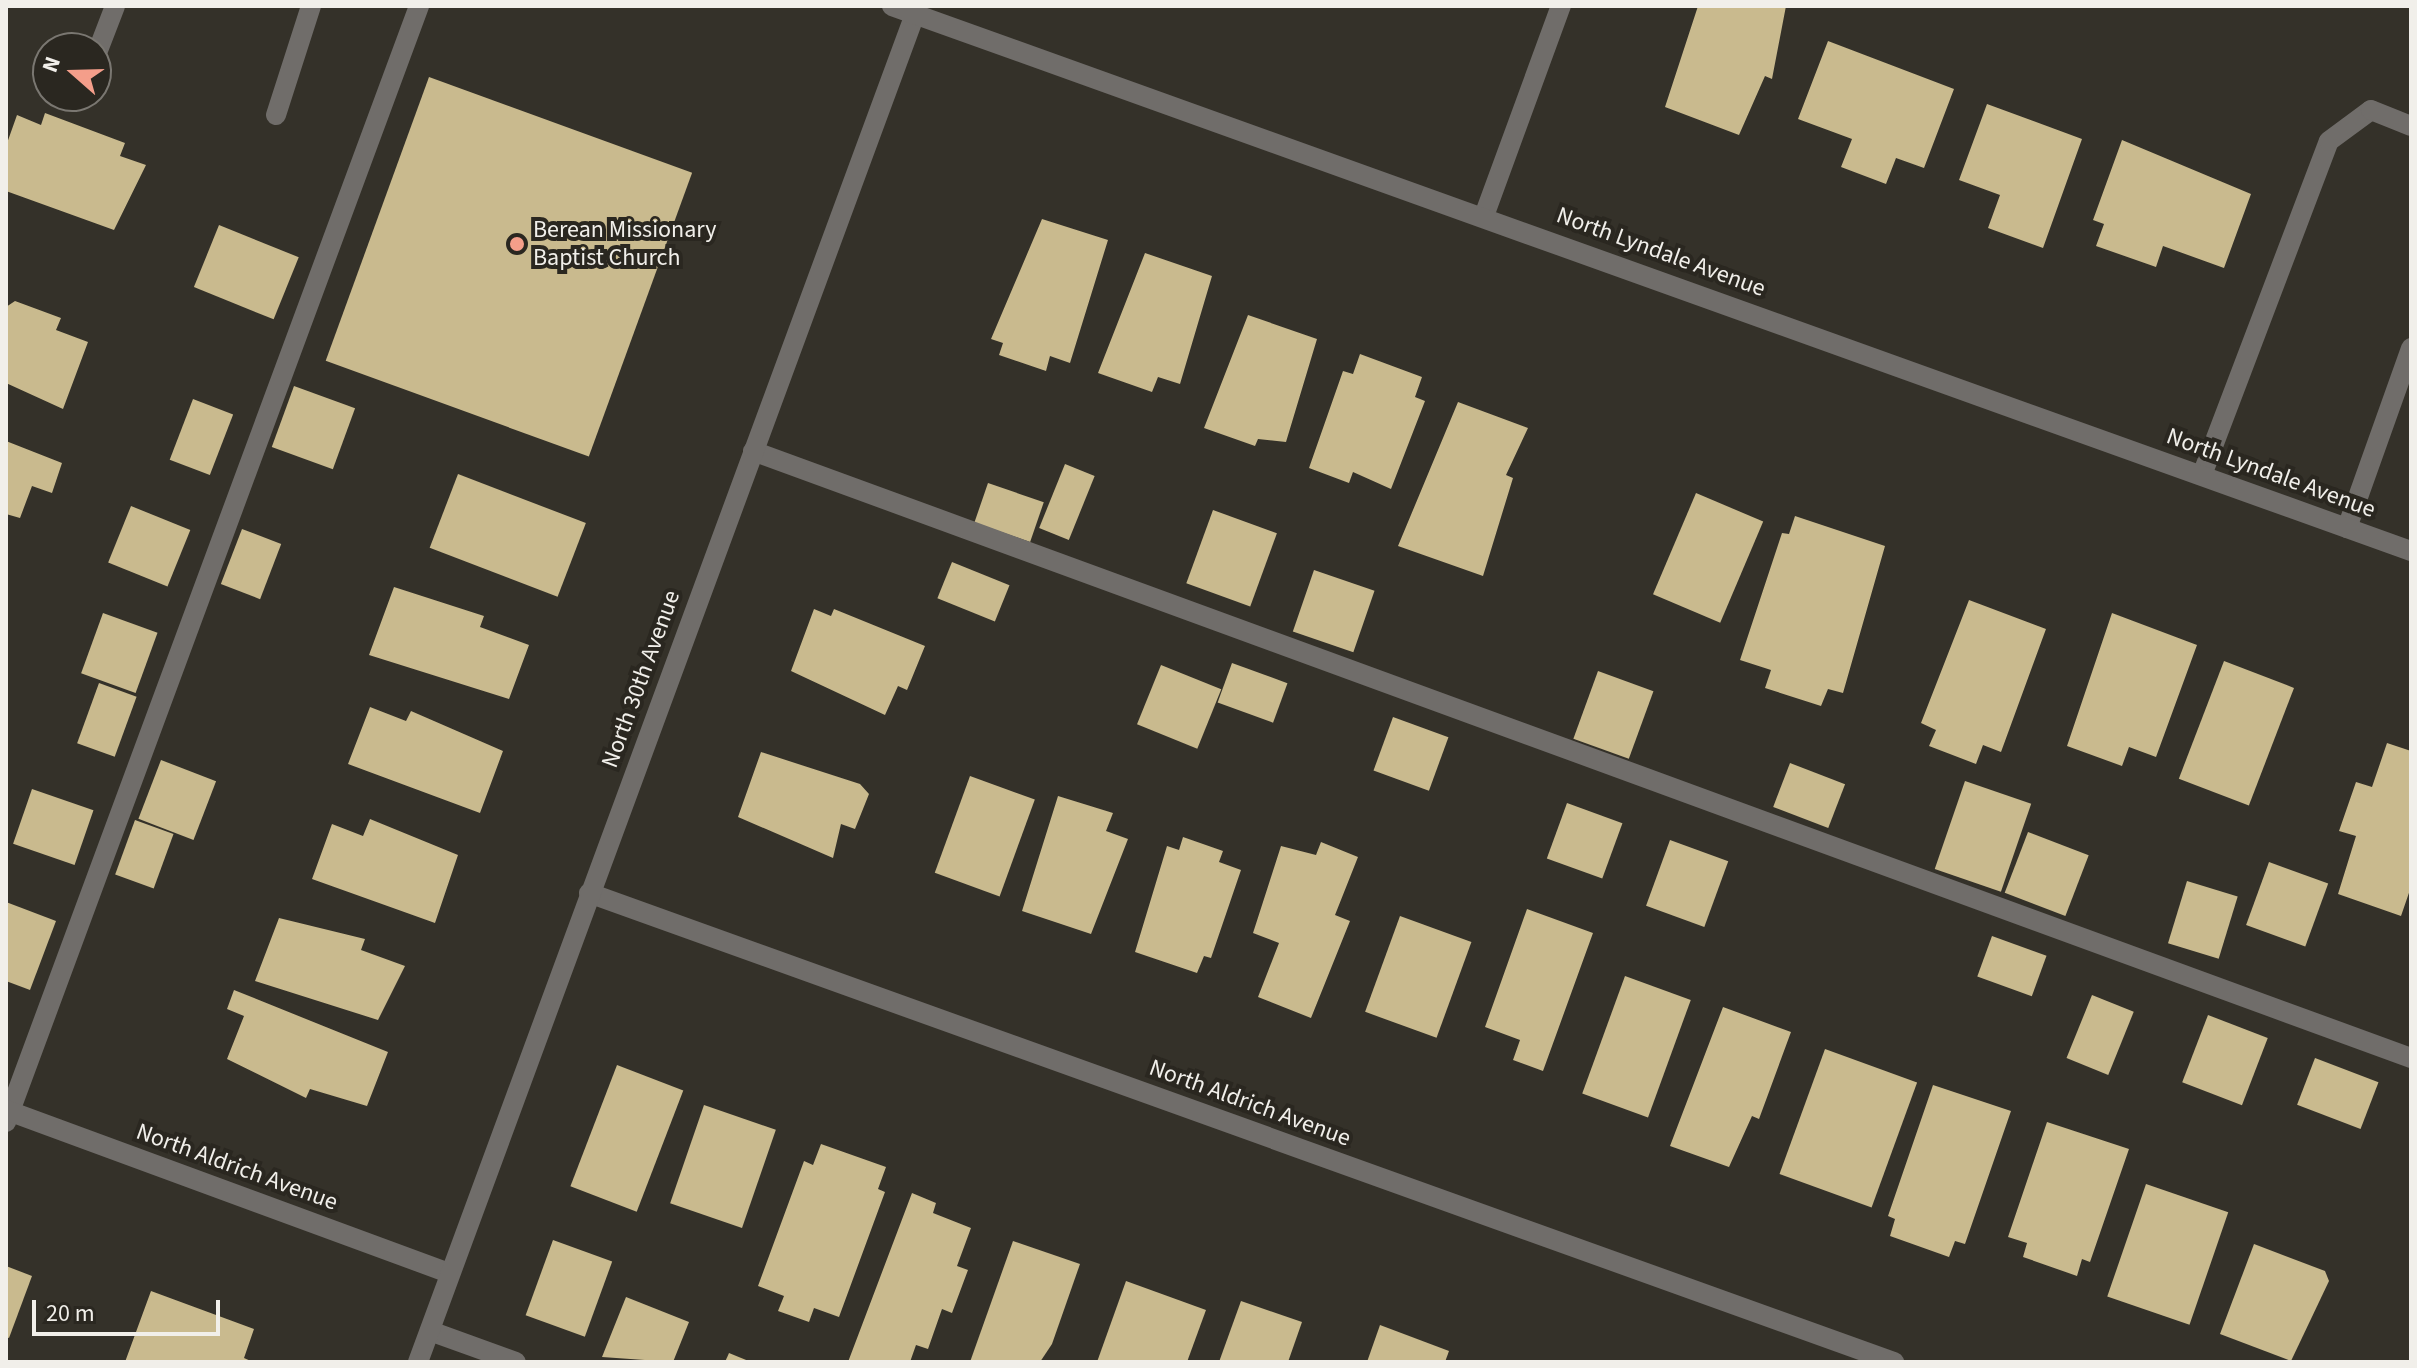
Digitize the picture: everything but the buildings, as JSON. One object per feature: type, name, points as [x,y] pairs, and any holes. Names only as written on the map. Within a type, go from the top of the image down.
[{"type":"street","points":[[105,32],[115,6]]},
{"type":"street","points":[[276,115],[311,6]]},
{"type":"street","points":[[7,1114],[419,6]]},
{"type":"street","name":"North Lyndale Avenue","points":[[892,6],[2411,551]]},
{"type":"street","points":[[1484,216],[1561,6]]},
{"type":"street","name":"North 30th Avenue","points":[[418,1362],[915,14]]},
{"type":"street","points":[[2202,475],[2329,141],[2371,110],[2411,126]]},
{"type":"street","points":[[2347,528],[2411,348]]},
{"type":"street","points":[[753,451],[2411,1058]]},
{"type":"street","name":"North Aldrich Avenue","points":[[589,893],[1894,1362]]},
{"type":"street","name":"North Aldrich Avenue","points":[[7,1114],[450,1273]]},
{"type":"street","points":[[430,1331],[516,1362]]},
{"type":"place","name":"Berean Missionary Baptist Church","points":[[517,244]]}]
